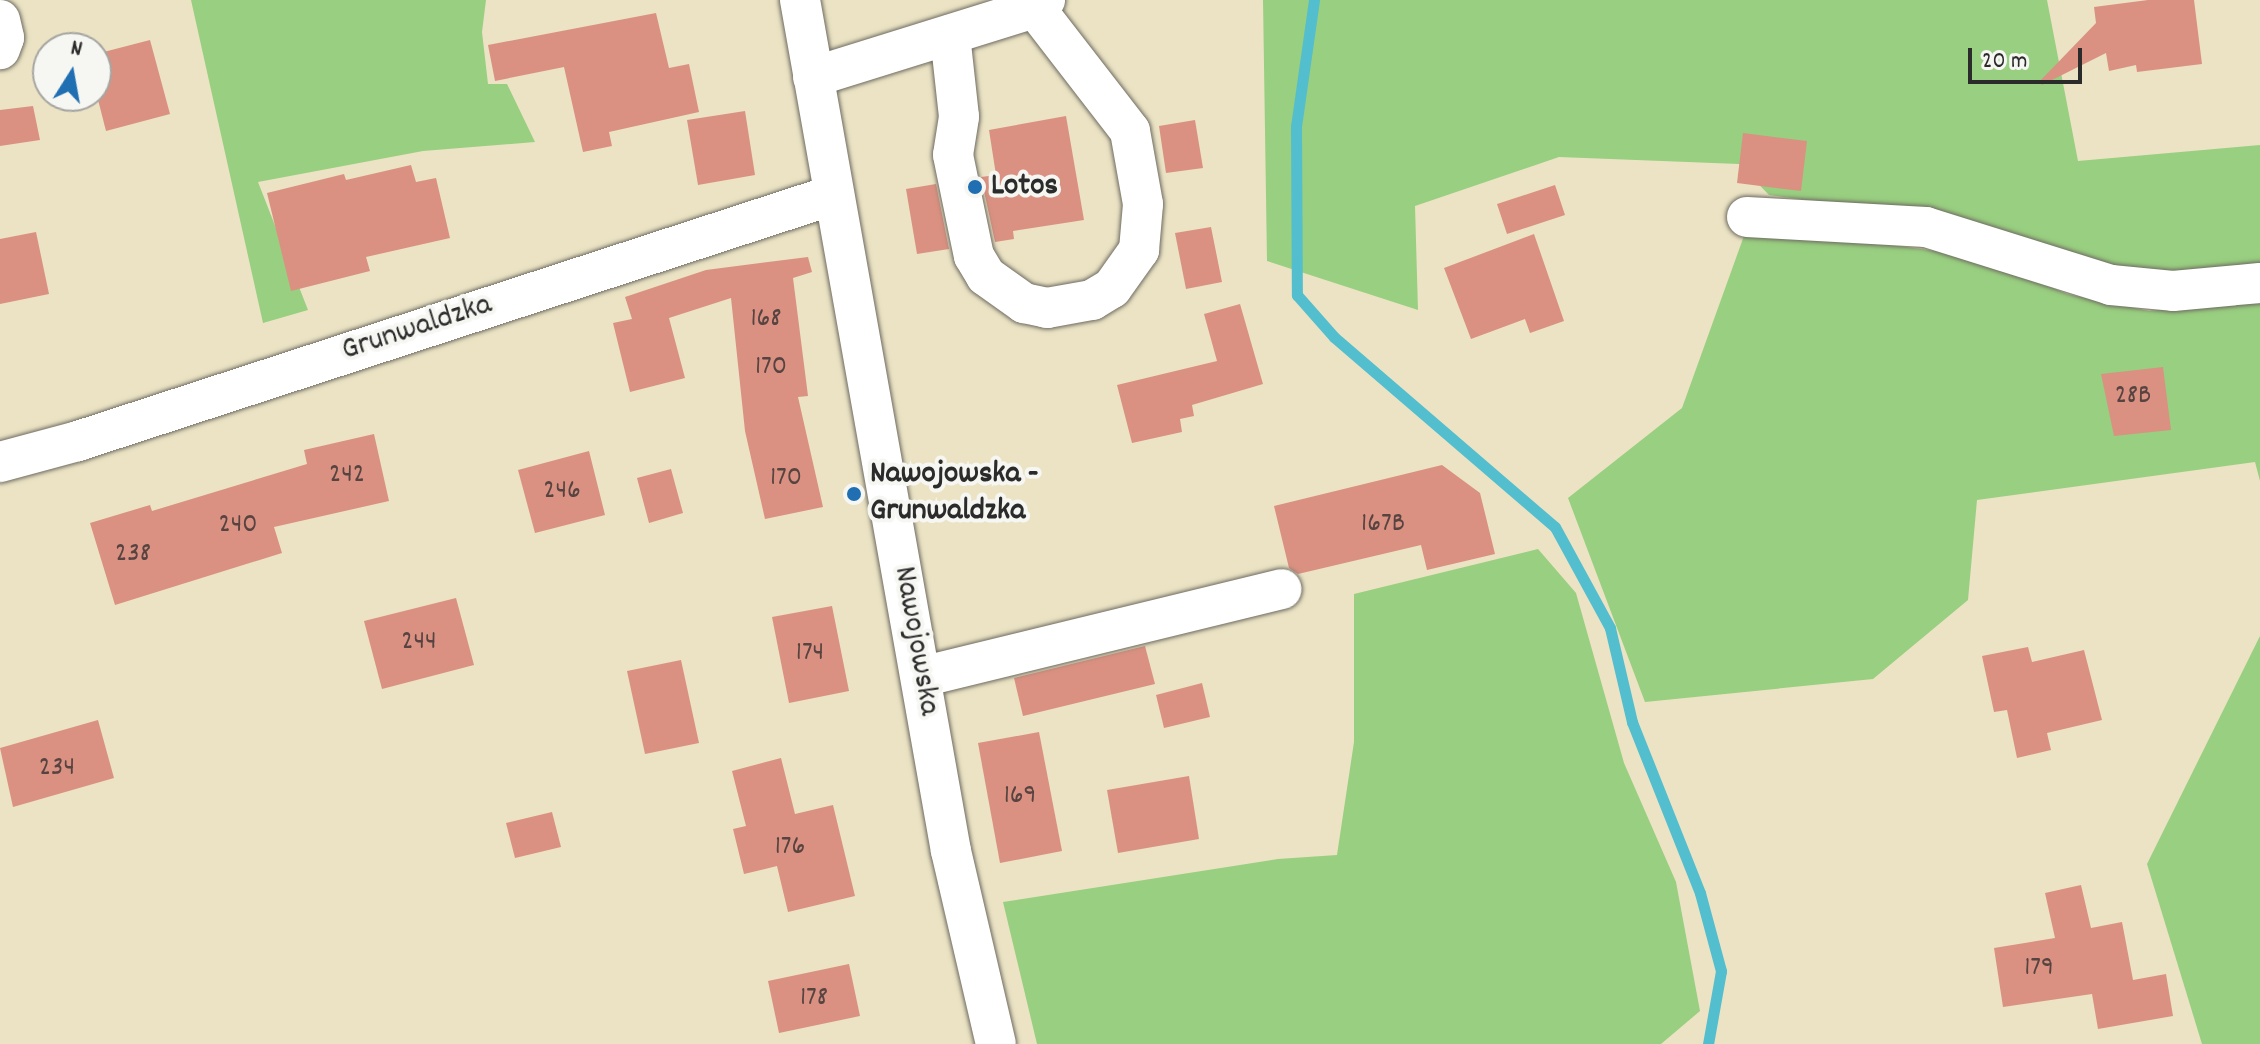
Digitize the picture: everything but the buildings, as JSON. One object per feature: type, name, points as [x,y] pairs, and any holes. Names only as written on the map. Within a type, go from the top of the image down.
[{"type":"street","name":"Nawojowska","points":[[800,0],[951,851],[996,1044]]},
{"type":"street","points":[[813,77],[1040,4],[1130,131],[1143,204],[1139,250],[1112,288],[1092,300],[1047,308],[1024,303],[986,276],[974,256],[953,155],[959,117],[950,35]]},
{"type":"street","points":[[0,20],[0,49]]},
{"type":"street","name":"Grunwaldzka","points":[[0,462],[78,441],[833,195]]},
{"type":"street","points":[[1747,217],[1926,227],[2111,285],[2173,291],[2260,283]]},
{"type":"street","points":[[921,677],[1281,589]]},
{"type":"green space","points":[[191,0],[486,0],[482,32],[488,84],[507,84],[535,142],[423,151],[258,182],[308,310],[263,323]]},
{"type":"green space","points":[[1263,0],[2047,0],[2078,161],[2260,145],[2260,268],[2157,275],[2075,260],[1966,221],[1769,195],[1739,164],[1559,157],[1415,206],[1418,310],[1267,261]]},
{"type":"green space","points":[[1745,233],[1831,237],[1981,257],[2067,294],[2149,311],[2260,299],[2260,481],[2255,462],[1977,500],[1968,600],[1873,679],[1645,702],[1568,498],[1682,408]]},
{"type":"green space","points":[[1538,549],[1576,593],[1624,763],[1676,882],[1700,1011],[1661,1044],[1037,1044],[1003,902],[1278,859],[1337,855],[1354,742],[1354,594]]},
{"type":"green space","points":[[2260,636],[2260,1044],[2202,1044],[2147,864]]},
{"type":"waterway","points":[[1314,0],[1296,126],[1297,295],[1334,337],[1555,527],[1610,628],[1632,722],[1700,893],[1721,971],[1708,1044]]},
{"type":"place","name":"Lotos","points":[[975,187]]},
{"type":"place","name":"Nawojowska - Grunwaldzka","points":[[854,494]]}]
